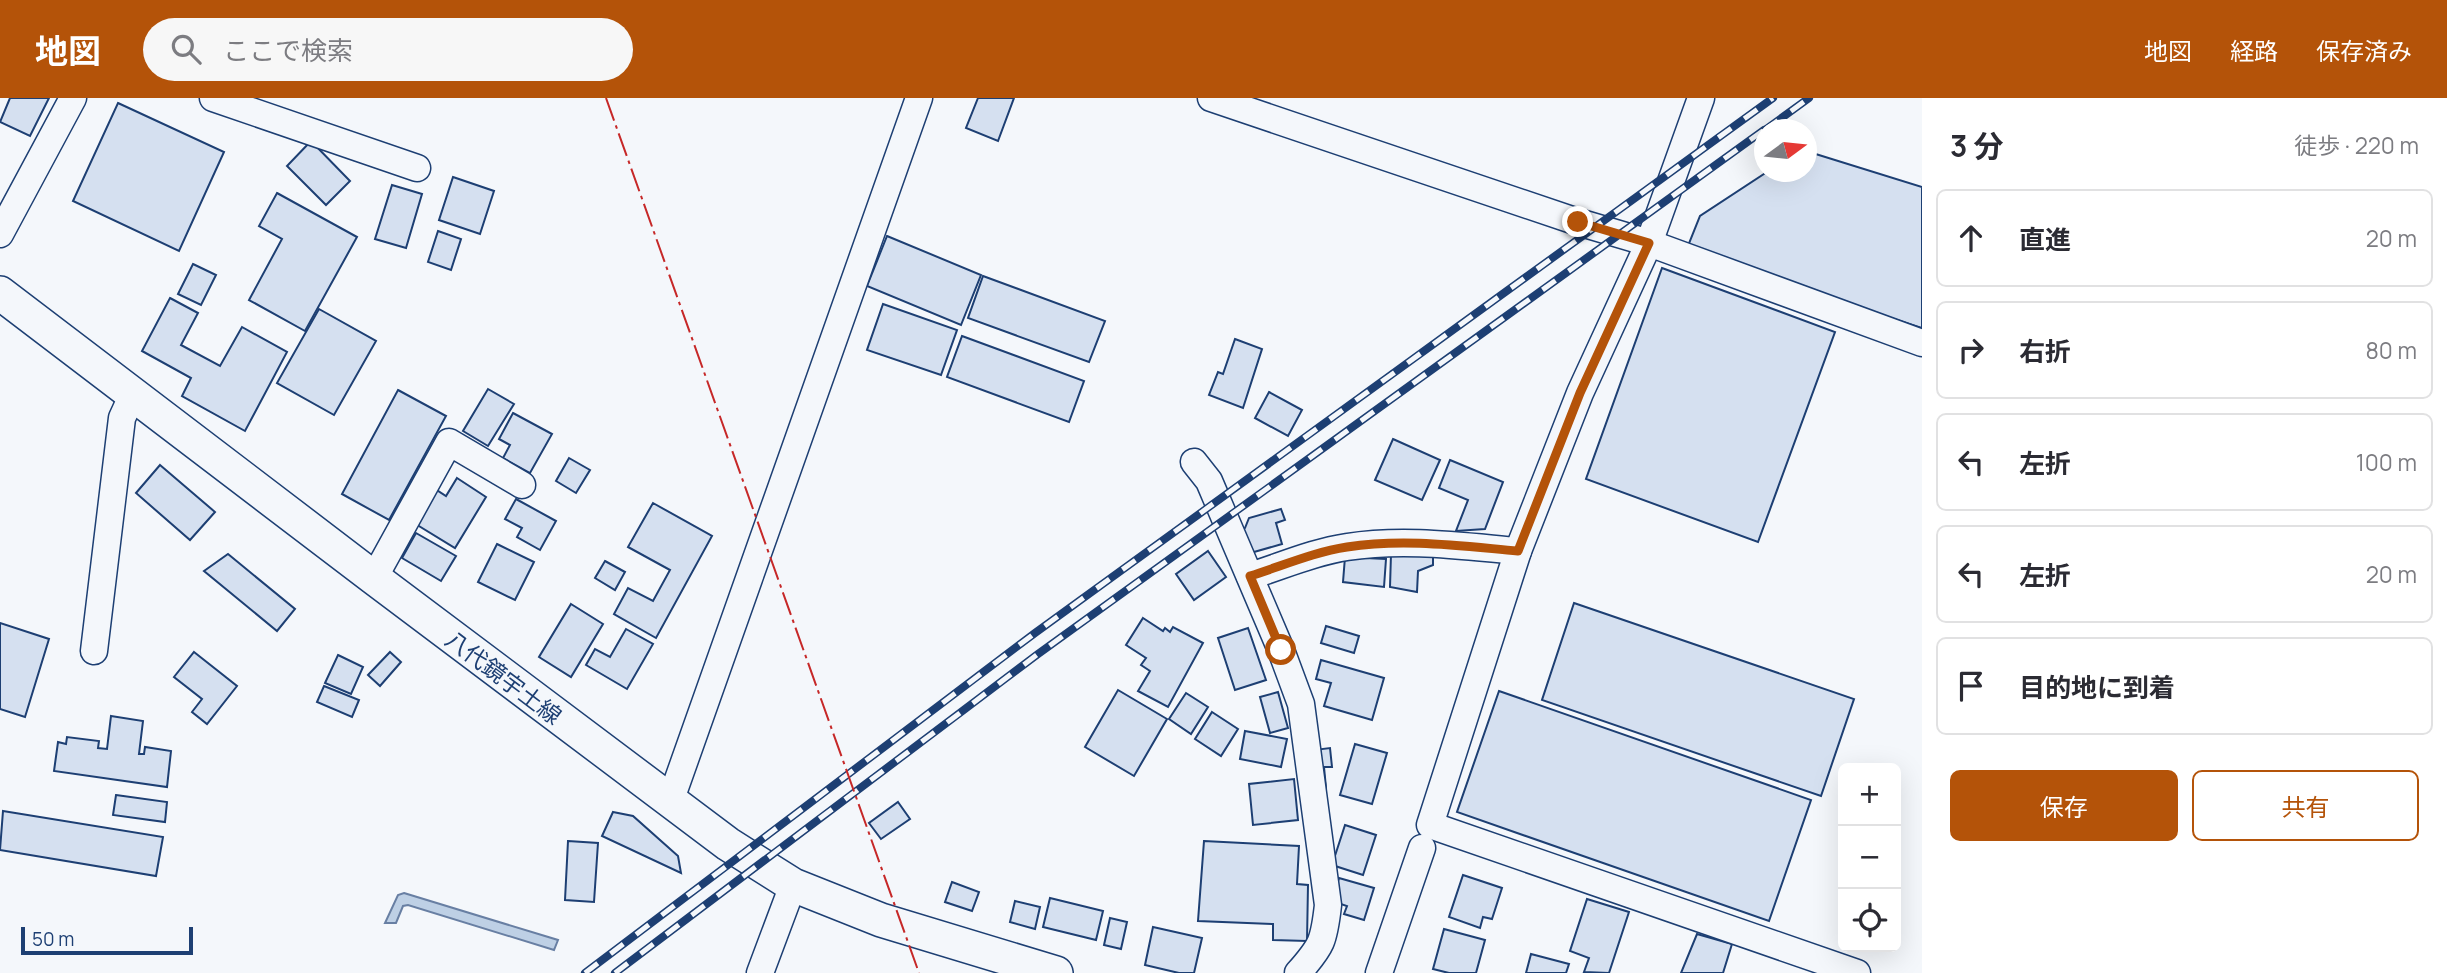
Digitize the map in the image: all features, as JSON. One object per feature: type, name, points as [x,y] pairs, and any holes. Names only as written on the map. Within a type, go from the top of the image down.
[{"type":"main road","name":"八代鏡宇土線","points":[[0,293],[728,844],[793,885],[881,920],[1056,973]]},
{"type":"street","points":[[0,234],[73,98]]},
{"type":"street","points":[[214,98],[417,168]]},
{"type":"street","points":[[670,802],[919,98]]},
{"type":"street","points":[[1211,98],[1578,222],[1649,243],[1922,343]]},
{"type":"street","points":[[1701,98],[1649,243],[1580,393],[1518,551],[1430,825],[1792,962],[1857,973]]},
{"type":"street","points":[[94,651],[122,418],[133,394]]},
{"type":"street","points":[[374,578],[449,442],[522,485]]},
{"type":"street","points":[[1194,462],[1209,481],[1281,650],[1301,704],[1328,905],[1320,949],[1298,973]]},
{"type":"street","points":[[1250,576],[1349,547],[1409,542],[1518,551]]},
{"type":"street","points":[[1379,973],[1422,848]]},
{"type":"street","points":[[761,973],[793,885]]},
{"type":"water","points":[[404,893],[558,940],[554,950],[408,905],[403,906],[396,923],[385,923],[398,895]]},
{"type":"building","points":[[10,98],[49,98],[30,136],[0,122]]},
{"type":"building","points":[[978,98],[1014,98],[998,141],[966,128]]},
{"type":"building","points":[[118,103],[224,152],[179,251],[73,201]]},
{"type":"building","points":[[311,141],[350,181],[326,205],[287,166]]},
{"type":"building","points":[[1817,154],[1922,187],[1922,328],[1686,251],[1700,216],[1754,181],[1817,182]]},
{"type":"building","points":[[453,177],[494,191],[480,234],[439,220]]},
{"type":"building","points":[[392,185],[422,194],[406,248],[375,239]]},
{"type":"building","points":[[277,193],[357,237],[305,331],[249,300],[282,239],[259,226]]},
{"type":"building","points":[[438,231],[461,239],[451,270],[428,262]]},
{"type":"building","points":[[887,236],[981,275],[961,325],[867,286]]},
{"type":"building","points":[[193,264],[216,275],[201,305],[178,294]]},
{"type":"building","points":[[1662,268],[1835,332],[1758,542],[1586,479]]},
{"type":"building","points":[[983,276],[1105,321],[1089,362],[968,318]]},
{"type":"building","points":[[170,298],[198,313],[181,345],[220,366],[242,327],[287,352],[245,431],[182,396],[191,378],[142,351]]},
{"type":"building","points":[[883,304],[957,330],[941,375],[867,350]]},
{"type":"building","points":[[319,309],[376,341],[334,415],[277,383]]},
{"type":"building","points":[[962,336],[1084,381],[1069,422],[947,377]]},
{"type":"building","points":[[1235,339],[1262,349],[1243,408],[1209,395],[1218,372],[1223,374]]},
{"type":"building","points":[[488,389],[514,404],[488,446],[463,431]]},
{"type":"building","points":[[398,390],[446,416],[389,520],[342,494]]},
{"type":"building","points":[[1269,392],[1302,410],[1288,436],[1255,418]]},
{"type":"building","points":[[513,413],[552,434],[530,473],[503,458],[510,445],[499,439]]},
{"type":"building","points":[[1393,439],[1440,460],[1422,500],[1375,480]]},
{"type":"building","points":[[569,458],[590,470],[576,493],[556,481]]},
{"type":"building","points":[[1450,460],[1503,482],[1485,529],[1456,531],[1468,500],[1439,488]]},
{"type":"building","points":[[160,465],[215,512],[190,540],[136,493]]},
{"type":"building","points":[[457,478],[486,497],[455,548],[414,523],[435,489],[446,496]]},
{"type":"building","points":[[516,499],[556,521],[540,550],[517,537],[522,528],[505,519]]},
{"type":"building","points":[[653,503],[712,536],[656,638],[614,614],[628,588],[653,601],[670,570],[628,547]]},
{"type":"building","points":[[1281,509],[1285,520],[1276,523],[1282,544],[1247,554],[1240,529],[1245,528],[1249,518]]},
{"type":"building","points":[[416,533],[456,556],[441,581],[402,558]]},
{"type":"building","points":[[497,544],[534,562],[515,600],[478,582]]},
{"type":"building","points":[[1208,551],[1226,577],[1194,600],[1176,574]]},
{"type":"building","points":[[228,554],[295,609],[277,631],[204,571]]},
{"type":"building","points":[[1391,554],[1433,554],[1433,565],[1418,571],[1417,592],[1390,587]]},
{"type":"building","points":[[1345,557],[1386,559],[1384,587],[1343,582]]},
{"type":"building","points":[[605,561],[625,572],[615,590],[595,578]]},
{"type":"building","points":[[1574,603],[1854,699],[1821,796],[1542,700]]},
{"type":"building","points":[[571,604],[603,624],[571,677],[539,657]]},
{"type":"building","points":[[1143,618],[1163,631],[1165,628],[1170,632],[1173,627],[1203,643],[1168,707],[1138,691],[1150,671],[1141,665],[1146,658],[1126,645]]},
{"type":"building","points":[[0,623],[49,639],[25,717],[0,709]]},
{"type":"building","points":[[1326,626],[1359,636],[1354,653],[1321,643]]},
{"type":"building","points":[[1248,628],[1266,680],[1235,690],[1218,638]]},
{"type":"building","points":[[626,629],[653,644],[627,689],[586,665],[595,649],[610,657]]},
{"type":"building","points":[[194,652],[237,686],[207,724],[192,712],[202,699],[174,677]]},
{"type":"building","points":[[390,652],[401,662],[380,686],[368,675]]},
{"type":"building","points":[[338,655],[363,667],[351,694],[325,683]]},
{"type":"building","points":[[1321,660],[1384,678],[1372,720],[1324,706],[1331,683],[1316,679]]},
{"type":"building","points":[[324,686],[359,700],[352,717],[317,702]]},
{"type":"building","points":[[1118,690],[1167,719],[1134,776],[1085,747]]},
{"type":"building","points":[[1499,691],[1811,800],[1769,921],[1457,812]]},
{"type":"building","points":[[1278,692],[1288,728],[1270,733],[1260,697]]},
{"type":"building","points":[[1186,693],[1208,707],[1191,734],[1169,719]]},
{"type":"building","points":[[1212,712],[1238,729],[1221,756],[1195,739]]},
{"type":"building","points":[[111,716],[143,721],[139,754],[144,754],[145,747],[171,751],[167,787],[54,771],[58,742],[66,744],[67,737],[99,741],[98,748],[107,749]]},
{"type":"building","points":[[1245,731],[1287,739],[1281,767],[1240,759]]},
{"type":"building","points":[[1355,744],[1387,753],[1372,804],[1340,795]]},
{"type":"building","points":[[1330,748],[1332,767],[1324,767],[1326,788],[1318,789],[1314,750]]},
{"type":"building","points":[[1294,779],[1298,820],[1253,825],[1249,784]]},
{"type":"building","points":[[116,795],[167,802],[165,822],[113,815]]},
{"type":"building","points":[[898,802],[910,819],[881,839],[869,823]]},
{"type":"building","points":[[3,811],[163,837],[156,876],[0,850]]},
{"type":"building","points":[[613,812],[633,816],[678,856],[681,873],[602,836]]},
{"type":"building","points":[[1345,825],[1376,835],[1363,875],[1332,865]]},
{"type":"building","points":[[568,841],[598,843],[594,902],[565,900]]},
{"type":"building","points":[[1204,841],[1299,846],[1297,884],[1308,885],[1307,941],[1273,940],[1273,924],[1198,921]]},
{"type":"building","points":[[1463,875],[1502,888],[1492,919],[1483,917],[1480,928],[1449,917]]},
{"type":"building","points":[[1339,878],[1374,888],[1364,920],[1344,914],[1347,906],[1332,901]]},
{"type":"building","points":[[952,882],[979,892],[972,911],[945,902]]},
{"type":"building","points":[[1050,898],[1103,911],[1096,940],[1043,927]]},
{"type":"building","points":[[1587,899],[1629,912],[1609,973],[1584,972],[1589,958],[1570,951]]},
{"type":"building","points":[[1015,901],[1040,907],[1035,929],[1010,922]]},
{"type":"building","points":[[1110,918],[1127,922],[1121,949],[1104,945]]},
{"type":"building","points":[[1153,927],[1202,938],[1194,973],[1179,973],[1145,965]]},
{"type":"building","points":[[1444,929],[1485,940],[1476,973],[1449,973],[1433,969]]},
{"type":"building","points":[[1697,934],[1732,944],[1723,973],[1681,973]]},
{"type":"building","points":[[1531,954],[1569,964],[1566,973],[1526,973]]},
{"type":"railway","points":[[585,973],[1035,633],[1773,98]]},
{"type":"railway","points":[[1780,119],[1809,98]]},
{"type":"railway","points":[[615,973],[1038,654],[1754,137]]},
{"type":"power","points":[[606,98],[919,973]]},
{"type":"route","points":[[1281,650],[1250,576],[1349,547],[1409,542],[1518,551],[1580,393],[1649,243],[1578,222]]}]
